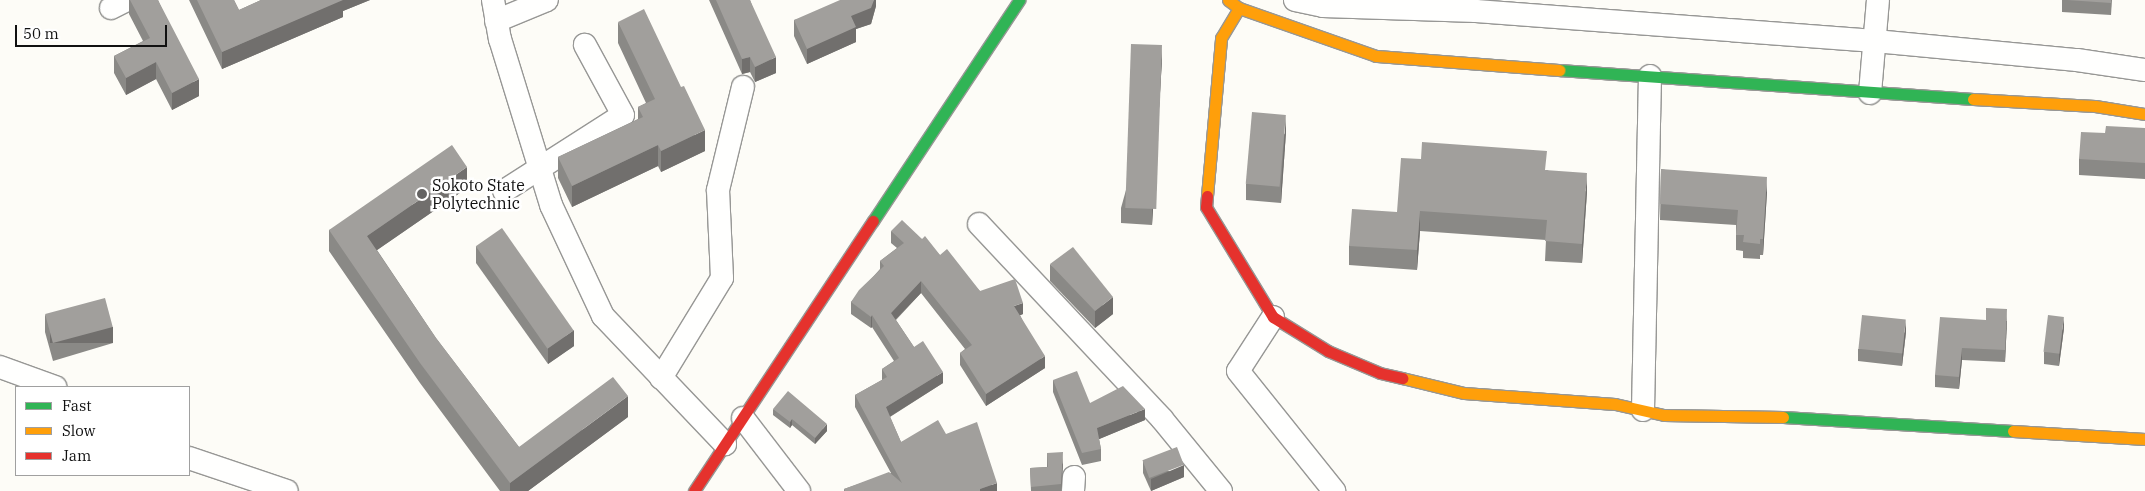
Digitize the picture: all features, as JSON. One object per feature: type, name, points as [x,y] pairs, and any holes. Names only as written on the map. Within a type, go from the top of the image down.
[{"type":"street","points":[[547,0],[495,11],[500,39],[551,205],[603,316],[725,444]]},
{"type":"street","points":[[694,491],[1019,0]]},
{"type":"street","points":[[1228,0],[1239,8],[1376,56],[1870,93],[2095,106],[2145,114]]},
{"type":"street","points":[[1295,0],[1323,6],[1476,11],[1876,41],[2076,60],[2145,70]]},
{"type":"street","points":[[1870,93],[1876,41],[1878,0]]},
{"type":"street","points":[[1239,8],[1221,38],[1206,206],[1273,317],[1328,351],[1380,373],[1464,393],[1566,402],[1615,404],[1664,415],[1764,416],[2145,439]]},
{"type":"street","points":[[504,191],[623,115],[585,45]]},
{"type":"street","points":[[1643,410],[1650,76]]},
{"type":"street","points":[[661,378],[722,278],[718,190],[743,88]]},
{"type":"street","points":[[979,224],[1162,419],[1221,491]]},
{"type":"street","points":[[1273,317],[1238,371],[1334,491]]},
{"type":"street","points":[[0,367],[52,386]]},
{"type":"street","points":[[743,418],[799,491]]},
{"type":"street","points":[[190,458],[287,491]]},
{"type":"building","points":[[130,0],[158,0],[199,79],[172,93],[156,62],[126,78],[114,56],[150,38]]},
{"type":"building","points":[[197,0],[234,0],[239,10],[261,0],[343,0],[222,52]]},
{"type":"building","points":[[716,0],[750,0],[776,57],[755,67],[750,57],[742,59]]},
{"type":"building","points":[[840,0],[874,0],[871,8],[851,16],[856,27],[807,49],[794,20]]},
{"type":"building","points":[[2067,0],[2111,0],[2111,3]]},
{"type":"building","points":[[644,9],[681,87],[684,86],[705,130],[661,151],[658,145],[572,186],[558,157],[643,117],[638,107],[655,99],[618,22]]},
{"type":"building","points":[[1131,44],[1162,45],[1156,209],[1125,208]]},
{"type":"building","points":[[1252,112],[1286,115],[1280,187],[1246,184]]},
{"type":"building","points":[[2106,126],[2145,128],[2145,163],[2079,159],[2081,132],[2105,133]]},
{"type":"building","points":[[1422,142],[1547,151],[1545,170],[1587,173],[1582,244],[1545,241],[1547,220],[1420,211],[1417,250],[1349,246],[1352,209],[1397,212],[1401,158],[1421,159]]},
{"type":"building","points":[[452,145],[467,167],[367,236],[436,338],[519,447],[613,377],[628,396],[510,483],[420,363],[329,230]]},
{"type":"building","points":[[1661,169],[1767,177],[1763,239],[1760,239],[1760,244],[1743,242],[1744,235],[1736,235],[1738,210],[1660,204]]},
{"type":"building","points":[[902,220],[922,239],[925,236],[940,255],[947,249],[980,291],[1015,279],[1023,303],[1014,306],[1045,356],[986,394],[960,353],[972,345],[921,281],[891,313],[914,347],[923,341],[943,372],[886,407],[901,442],[938,420],[946,434],[977,422],[997,483],[980,489],[980,491],[845,491],[844,489],[889,472],[902,483],[855,395],[887,377],[882,369],[899,358],[872,315],[871,317],[851,302],[859,290],[884,266],[880,261],[904,243],[891,231]]},
{"type":"building","points":[[502,228],[574,330],[547,349],[476,246]]},
{"type":"building","points":[[1073,247],[1113,297],[1095,311],[1050,264]]},
{"type":"building","points":[[105,298],[113,327],[53,343],[45,314]]},
{"type":"building","points":[[1986,308],[2007,309],[2005,350],[1962,348],[1959,377],[1935,375],[1940,317],[1986,320]]},
{"type":"building","points":[[1862,315],[1906,320],[1902,353],[1858,349]]},
{"type":"building","points":[[2048,315],[2064,317],[2059,354],[2043,352]]},
{"type":"building","points":[[1077,371],[1090,403],[1123,386],[1145,409],[1097,428],[1101,449],[1082,453],[1053,380]]},
{"type":"building","points":[[788,391],[827,424],[815,438],[792,419],[790,422],[773,409]]},
{"type":"building","points":[[1177,447],[1184,465],[1149,478],[1142,460]]},
{"type":"building","points":[[1063,452],[1061,484],[1031,487],[1030,468],[1048,467],[1047,453]]},
{"type":"traffic: fast","points":[[873,221],[1019,0]]},
{"type":"traffic: fast","points":[[1559,70],[1973,99]]},
{"type":"traffic: fast","points":[[1783,417],[2013,431]]},
{"type":"traffic: slow","points":[[1228,0],[1239,8],[1376,56],[1559,70]]},
{"type":"traffic: slow","points":[[1207,196],[1221,38],[1239,8]]},
{"type":"traffic: slow","points":[[1973,99],[2095,106],[2145,114]]},
{"type":"traffic: slow","points":[[1402,378],[1464,393],[1615,404],[1664,415],[1783,417]]},
{"type":"traffic: slow","points":[[2013,431],[2145,439]]},
{"type":"traffic: jam","points":[[1207,196],[1206,207],[1273,317],[1328,351],[1380,373],[1402,378]]},
{"type":"traffic: jam","points":[[694,491],[873,221]]},
{"type":"place","name":"Sokoto State Polytechnic","points":[[422,194]]}]
